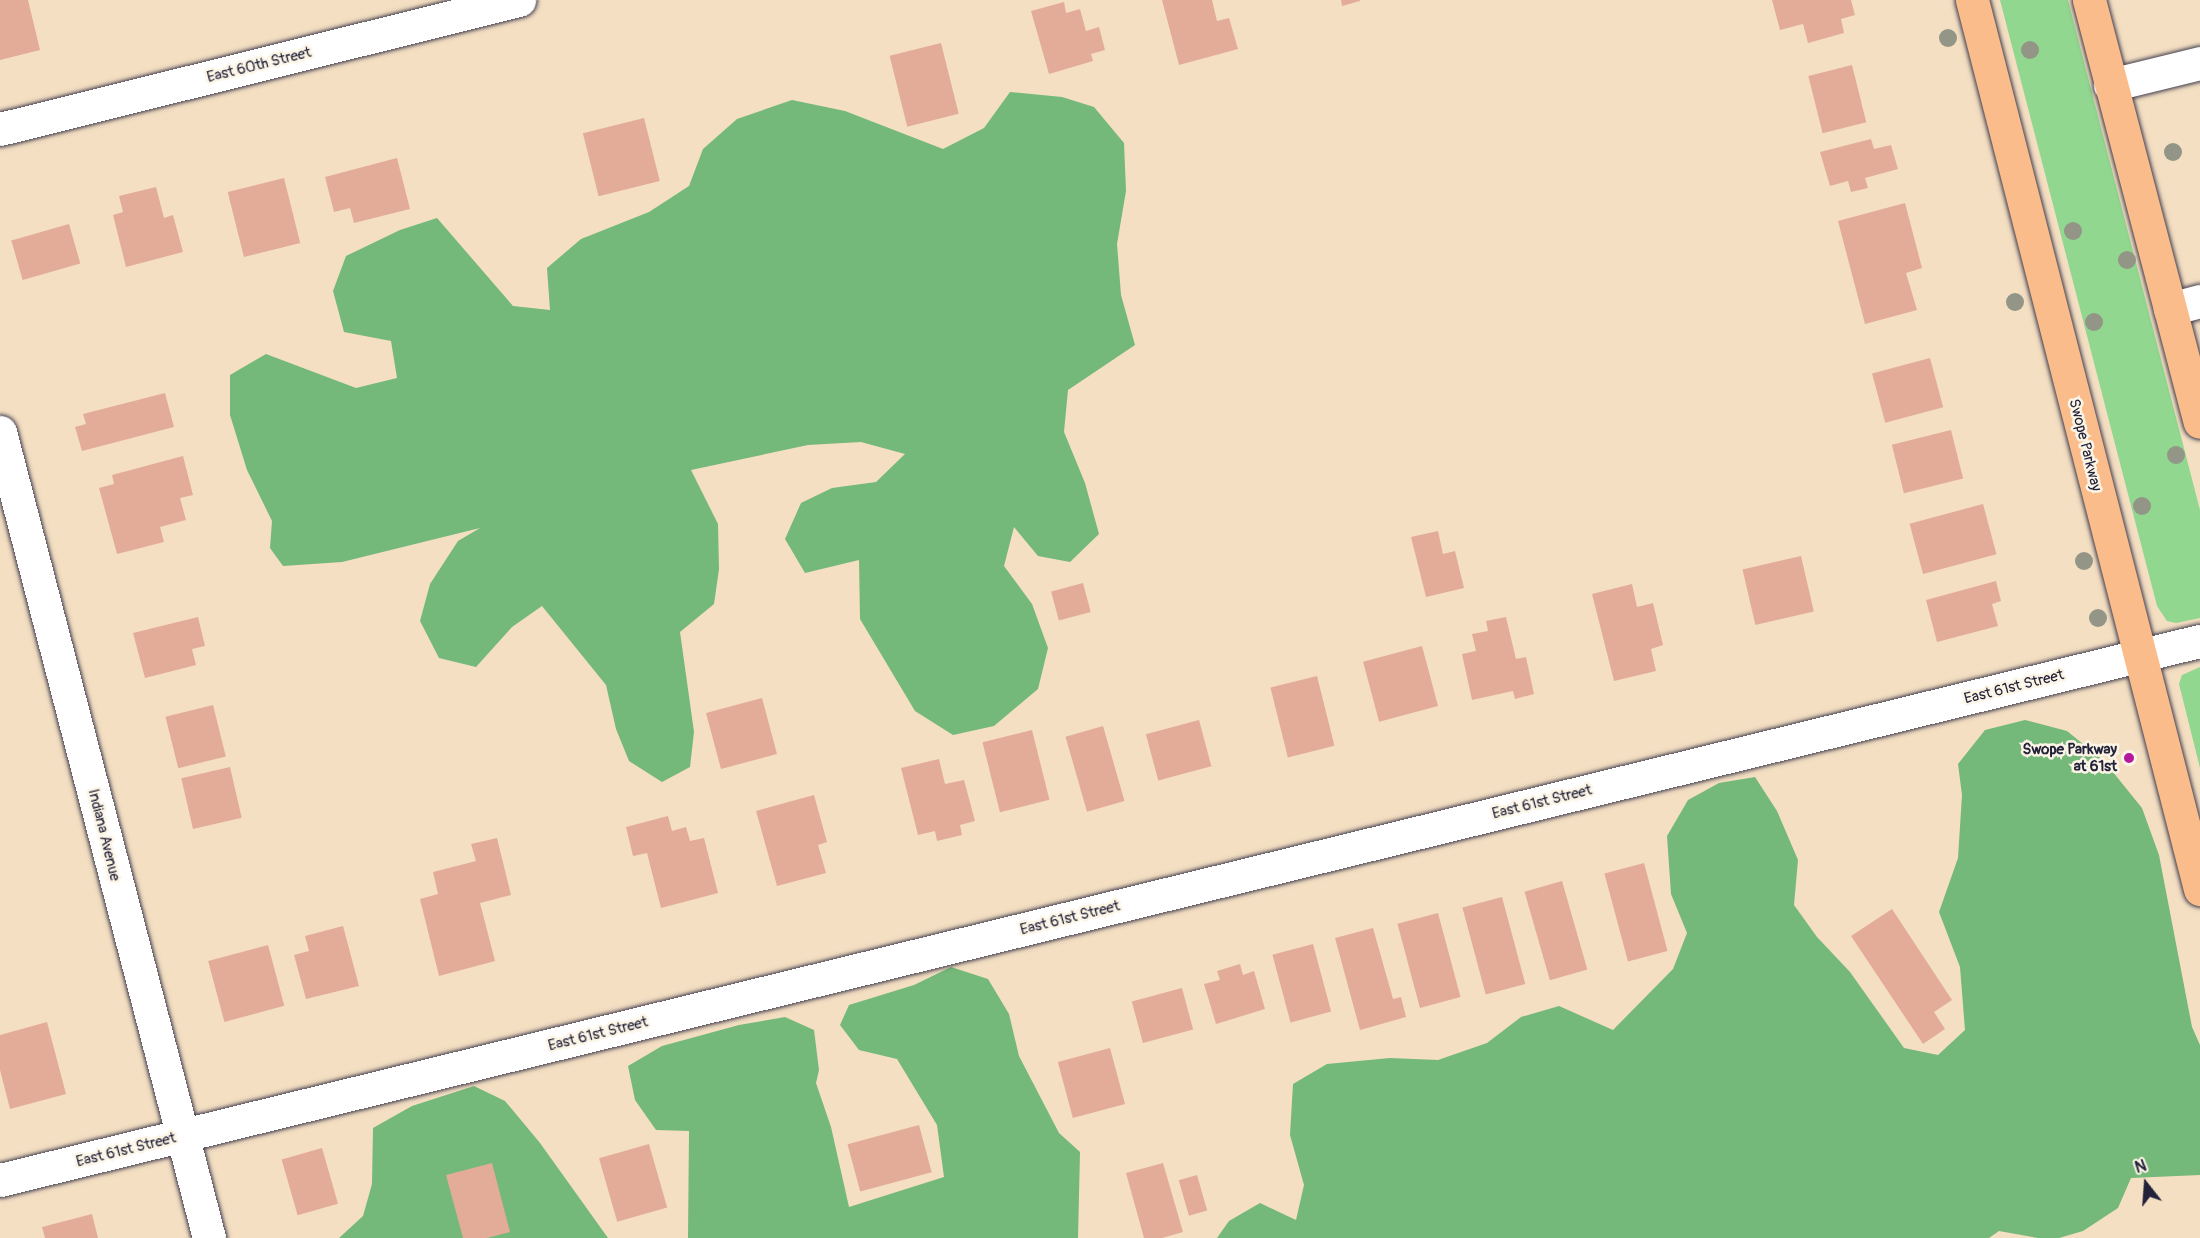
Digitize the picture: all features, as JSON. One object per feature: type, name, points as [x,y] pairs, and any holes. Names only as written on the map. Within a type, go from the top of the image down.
[{"type":"main road","name":"Swope Parkway","points":[[1972,0],[2200,889]]},
{"type":"main road","points":[[2089,0],[2110,85],[2185,305],[2200,422]]},
{"type":"street","name":"East 60th Street","points":[[0,129],[519,0]]},
{"type":"street","points":[[2110,85],[2200,63]]},
{"type":"street","name":"Indiana Avenue","points":[[0,432],[209,1238]]},
{"type":"street","name":"East 61st Street","points":[[0,1180],[2200,641]]},
{"type":"green space","points":[[2000,0],[2068,0],[2200,510],[2200,618],[2176,623],[2167,621],[2157,606]]},
{"type":"green space","points":[[1010,92],[1062,97],[1094,107],[1124,143],[1126,191],[1117,244],[1121,295],[1135,345],[1068,390],[1064,432],[1085,483],[1099,534],[1070,562],[1038,556],[1014,527],[1004,566],[1032,604],[1048,648],[1038,689],[994,726],[953,735],[915,711],[860,619],[859,560],[805,573],[785,539],[801,503],[832,488],[876,482],[905,454],[861,442],[808,445],[691,470],[718,524],[719,569],[714,604],[680,632],[694,732],[690,767],[662,782],[629,761],[616,729],[606,685],[542,606],[512,627],[476,667],[439,658],[420,621],[430,584],[458,541],[480,528],[342,562],[283,566],[270,548],[272,521],[247,470],[230,415],[230,375],[266,354],[356,388],[397,378],[391,341],[344,332],[333,291],[346,256],[400,230],[437,218],[513,306],[550,310],[547,268],[581,239],[649,212],[689,186],[703,149],[737,119],[792,100],[845,111],[943,149],[984,128]]},
{"type":"green space","points":[[2200,667],[2200,768],[2179,684],[2182,675]]},
{"type":"green space","points":[[2025,720],[2067,731],[2104,761],[2142,808],[2159,855],[2192,1027],[2200,1045],[2200,1175],[2131,1178],[2118,1208],[2083,1231],[2059,1238],[2038,1238],[1999,1231],[1989,1238],[1217,1238],[1229,1221],[1260,1203],[1296,1220],[1304,1185],[1290,1135],[1293,1084],[1327,1064],[1390,1058],[1438,1060],[1487,1043],[1521,1017],[1559,1006],[1613,1030],[1673,969],[1687,933],[1671,894],[1667,836],[1688,800],[1719,783],[1755,777],[1777,811],[1798,860],[1794,905],[1817,937],[1850,972],[1904,1048],[1938,1055],[1965,1030],[1960,967],[1939,912],[1958,858],[1962,795],[1958,764],[1985,730]]},
{"type":"green space","points":[[951,967],[988,979],[1009,1014],[1019,1056],[1059,1133],[1080,1152],[1078,1238],[688,1238],[689,1131],[656,1130],[635,1100],[628,1066],[662,1046],[739,1025],[785,1017],[814,1030],[819,1070],[816,1083],[831,1127],[849,1207],[944,1177],[937,1125],[897,1059],[859,1050],[840,1025],[849,1005],[914,985]]},
{"type":"green space","points":[[474,1086],[505,1101],[540,1143],[608,1238],[339,1238],[363,1216],[372,1184],[373,1128],[412,1106]]},
{"type":"building","points":[[0,0],[28,0],[40,50],[0,60]]},
{"type":"building","points":[[1162,0],[1212,0],[1217,21],[1229,18],[1238,49],[1179,65]]},
{"type":"building","points":[[1341,0],[1360,0],[1360,1],[1342,6]]},
{"type":"building","points":[[1772,0],[1851,0],[1855,15],[1841,19],[1844,33],[1808,43],[1803,24],[1780,30]]},
{"type":"building","points":[[1064,2],[1066,13],[1080,9],[1086,31],[1099,27],[1105,50],[1091,54],[1093,61],[1049,74],[1031,11]]},
{"type":"building","points":[[941,43],[959,114],[907,127],[890,56]]},
{"type":"building","points":[[1852,65],[1866,122],[1823,133],[1808,76]]},
{"type":"building","points":[[644,118],[660,181],[599,196],[583,133]]},
{"type":"building","points":[[1871,139],[1874,149],[1891,145],[1898,169],[1865,178],[1868,188],[1851,192],[1848,181],[1830,186],[1820,152]]},
{"type":"building","points":[[397,158],[410,209],[354,223],[350,208],[334,212],[325,177]]},
{"type":"building","points":[[284,178],[300,243],[244,257],[228,192]]},
{"type":"building","points":[[156,187],[164,218],[173,215],[183,252],[126,267],[113,215],[123,212],[119,196]]},
{"type":"building","points":[[1905,203],[1922,268],[1906,273],[1917,310],[1865,324],[1838,221]]},
{"type":"building","points":[[69,224],[80,263],[23,280],[11,241]]},
{"type":"building","points":[[1930,358],[1943,407],[1885,423],[1872,374]]},
{"type":"building","points":[[165,393],[174,427],[82,451],[75,427],[86,424],[83,414]]},
{"type":"building","points":[[1951,430],[1963,479],[1904,493],[1892,445]]},
{"type":"building","points":[[183,456],[193,495],[180,498],[186,520],[160,527],[164,542],[117,554],[99,488],[114,484],[112,475]]},
{"type":"building","points":[[1983,504],[1996,554],[1923,574],[1910,524]]},
{"type":"building","points":[[1438,531],[1443,554],[1455,551],[1464,588],[1426,597],[1411,537]]},
{"type":"building","points":[[1801,556],[1814,612],[1755,625],[1743,569]]},
{"type":"building","points":[[1996,581],[2001,601],[1992,604],[1998,626],[1937,642],[1926,600]]},
{"type":"building","points":[[1083,583],[1091,612],[1059,621],[1051,592]]},
{"type":"building","points":[[1632,584],[1637,607],[1653,603],[1663,645],[1651,649],[1656,671],[1614,681],[1592,594]]},
{"type":"building","points":[[198,617],[205,646],[192,649],[196,665],[145,678],[133,633]]},
{"type":"building","points":[[1506,617],[1516,659],[1526,657],[1534,694],[1515,699],[1513,691],[1472,700],[1462,654],[1476,651],[1472,634],[1488,631],[1486,621]]},
{"type":"building","points":[[1422,646],[1438,706],[1379,722],[1363,662]]},
{"type":"building","points":[[1317,676],[1334,746],[1288,757],[1270,688]]},
{"type":"building","points":[[762,698],[777,754],[721,769],[706,713]]},
{"type":"building","points":[[213,705],[226,756],[178,768],[165,717]]},
{"type":"building","points":[[1199,720],[1211,766],[1158,781],[1146,734]]},
{"type":"building","points":[[1103,726],[1124,801],[1087,812],[1066,737]]},
{"type":"building","points":[[1032,730],[1049,800],[1000,812],[983,742]]},
{"type":"building","points":[[939,759],[945,784],[964,780],[975,821],[960,825],[962,835],[937,841],[935,831],[918,835],[901,768]]},
{"type":"building","points":[[230,767],[242,818],[193,829],[181,778]]},
{"type":"building","points":[[814,795],[827,842],[818,845],[826,873],[777,886],[756,811]]},
{"type":"building","points":[[668,816],[672,831],[686,827],[690,841],[704,838],[718,893],[661,908],[647,853],[633,856],[626,827]]},
{"type":"building","points":[[497,838],[511,895],[480,903],[495,961],[439,976],[420,899],[438,894],[433,872],[476,861],[471,844]]},
{"type":"building","points":[[1644,863],[1668,951],[1628,962],[1604,874]]},
{"type":"building","points":[[1562,881],[1587,969],[1550,980],[1525,892]]},
{"type":"building","points":[[1502,897],[1525,984],[1486,995],[1462,908]]},
{"type":"building","points":[[1892,909],[1952,1000],[1934,1012],[1945,1029],[1923,1044],[1851,936]]},
{"type":"building","points":[[1438,913],[1461,997],[1420,1008],[1397,924]]},
{"type":"building","points":[[343,926],[359,986],[306,999],[294,955],[309,951],[305,936]]},
{"type":"building","points":[[1373,928],[1393,999],[1401,997],[1406,1017],[1360,1030],[1335,938]]},
{"type":"building","points":[[1313,944],[1331,1012],[1291,1022],[1272,955]]},
{"type":"building","points":[[268,945],[284,1006],[224,1022],[208,961]]},
{"type":"building","points":[[1240,964],[1243,975],[1254,971],[1265,1009],[1216,1024],[1204,984],[1220,980],[1217,971]]},
{"type":"building","points":[[1182,988],[1193,1030],[1143,1043],[1132,1001]]},
{"type":"building","points":[[47,1022],[66,1094],[10,1109],[0,1070],[0,1035]]},
{"type":"building","points":[[1110,1048],[1125,1104],[1073,1118],[1058,1062]]},
{"type":"building","points":[[919,1125],[932,1172],[860,1191],[848,1144]]},
{"type":"building","points":[[649,1144],[667,1207],[617,1222],[599,1158]]},
{"type":"building","points":[[322,1148],[338,1204],[298,1215],[282,1160]]},
{"type":"building","points":[[492,1163],[510,1232],[487,1238],[463,1238],[446,1175]]},
{"type":"building","points":[[1163,1163],[1183,1232],[1162,1238],[1144,1238],[1126,1173]]},
{"type":"building","points":[[1197,1175],[1207,1211],[1189,1216],[1179,1180]]},
{"type":"building","points":[[92,1214],[98,1238],[45,1238],[42,1227]]},
{"type":"place","name":"Swope Parkway at 61st","points":[[2129,758]]}]
